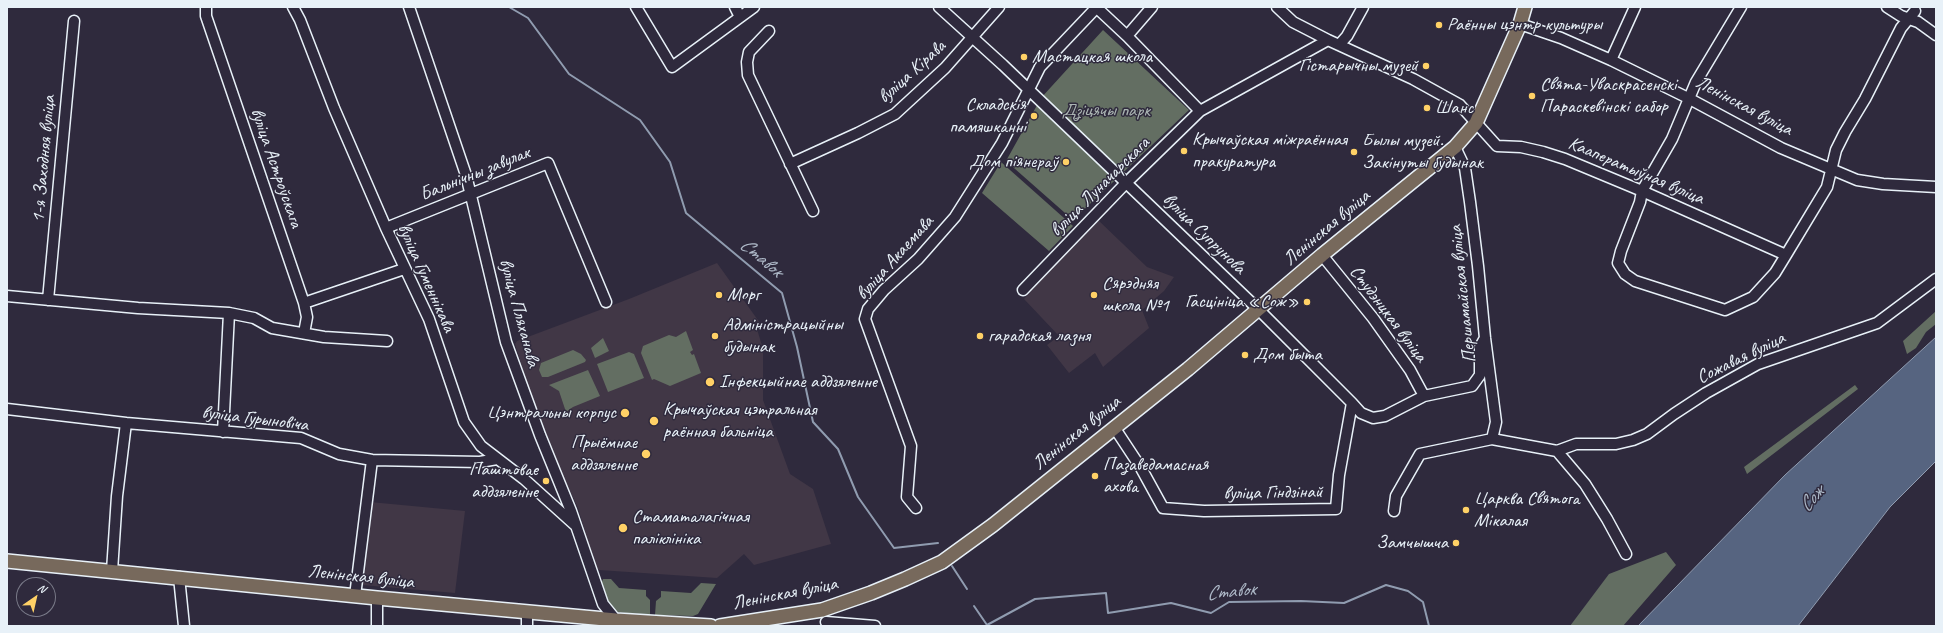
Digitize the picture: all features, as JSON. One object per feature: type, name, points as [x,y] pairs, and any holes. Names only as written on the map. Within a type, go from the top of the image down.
[{"type":"main road","points":[[1520,24],[1525,7]]},
{"type":"main road","name":"Ленінская вуліца","points":[[720,626],[825,619],[884,588],[942,562],[993,525],[1188,369],[1322,255],[1455,147],[1476,123],[1520,24]]},
{"type":"main road","name":"Ленінская вуліца","points":[[7,561],[112,570],[355,596],[527,611],[616,623],[711,626]]},
{"type":"street","name":"вуліца Гуменнікава","points":[[293,7],[300,20],[334,108],[386,228],[404,269],[429,319],[464,422],[481,446],[524,479],[576,526]]},
{"type":"street","name":"вуліца Пляханава","points":[[409,7],[471,193],[506,342],[540,435],[576,526],[603,604],[616,623]]},
{"type":"street","points":[[636,7],[672,67],[754,7]]},
{"type":"street","points":[[735,7],[740,17]]},
{"type":"street","name":"вуліца Супрунова","points":[[939,7],[1259,310],[1352,403]]},
{"type":"street","name":"вуліца Кірава","points":[[790,164],[858,133],[895,114],[946,68],[999,7]]},
{"type":"street","points":[[1028,90],[1040,67],[1096,7],[1127,36],[1200,111]]},
{"type":"street","points":[[1127,36],[1152,7]]},
{"type":"street","name":"Кааператыўная вуліца","points":[[1277,7],[1294,22],[1328,40],[1413,79],[1460,105],[1497,146],[1521,147],[1543,152],[1642,191],[1786,255]]},
{"type":"street","points":[[1339,45],[1347,36],[1363,7]]},
{"type":"street","points":[[1611,60],[1635,7]]},
{"type":"street","points":[[1741,7],[1696,82],[1672,139],[1642,191],[1640,202],[1621,251],[1618,263],[1625,274],[1635,281],[1725,310],[1753,296],[1774,273],[1786,255],[1827,187],[1836,150],[1865,99],[1901,28],[1911,15]]},
{"type":"street","points":[[1887,7],[1901,16],[1911,15]]},
{"type":"street","name":"вуліца Астроўскага","points":[[206,11],[304,303],[307,317],[304,333]]},
{"type":"street","points":[[1911,15],[1936,35]]},
{"type":"street","name":"1-я Заходняя вуліца","points":[[48,300],[74,21]]},
{"type":"street","name":"Ленінская вуліца","points":[[1520,24],[1561,38],[1611,60],[1688,98],[1781,148],[1831,170],[1857,180],[1882,184],[1936,187]]},
{"type":"street","points":[[769,31],[749,52],[746,62],[748,75],[812,211]]},
{"type":"street","name":"вуліца Луначарскага","points":[[1023,290],[1126,183],[1200,111],[1328,40]]},
{"type":"street","name":"вуліца Акаемава","points":[[916,508],[907,497],[912,446],[865,319],[868,309],[884,290],[918,259],[955,218],[1002,143],[1028,90]]},
{"type":"street","name":"Першамайская вуліца","points":[[1455,147],[1465,168],[1478,266],[1484,338],[1496,422],[1492,439]]},
{"type":"street","name":"Бальнічны завулак","points":[[386,228],[548,163],[606,302]]},
{"type":"street","name":"Студэнцкая вуліца","points":[[1322,255],[1373,318],[1410,370],[1424,396]]},
{"type":"street","points":[[304,303],[404,269]]},
{"type":"street","name":"Сожавая вуліца","points":[[1557,451],[1576,444],[1616,444],[1633,440],[1647,434],[1706,393],[1758,364],[1877,323],[1936,279]]},
{"type":"street","points":[[7,296],[138,308],[229,313],[254,318],[272,328],[324,337],[387,341]]},
{"type":"street","points":[[223,432],[229,313]]},
{"type":"street","points":[[1352,403],[1362,413],[1373,418],[1385,416],[1424,396],[1472,386],[1480,375],[1480,347],[1484,338]]},
{"type":"street","name":"вуліца Гіндзінай","points":[[1114,427],[1141,468],[1163,508],[1204,511],[1336,509],[1339,475],[1352,403]]},
{"type":"street","name":"вуліца Гурыновіча","points":[[7,409],[223,432],[301,438],[345,456],[372,460],[480,462],[497,459]]},
{"type":"street","points":[[112,570],[117,496],[126,422]]},
{"type":"street","points":[[1394,512],[1396,496],[1420,454],[1492,439],[1557,451],[1585,484],[1607,519],[1626,554]]},
{"type":"street","points":[[355,596],[372,460]]},
{"type":"street","points":[[179,577],[184,626]]},
{"type":"street","points":[[376,626],[377,598]]},
{"type":"street","points":[[527,611],[527,626]]},
{"type":"street","points":[[825,619],[875,626]]},
{"type":"shaded area","name":"Сярэдняя школа №1","points":[[1097,219],[1147,267],[1174,277],[1164,291],[1142,310],[1149,328],[1103,367],[1095,353],[1069,373],[1047,345],[1059,336],[1024,299]]},
{"type":"shaded area","name":"Крычаўская цэтральная раённая бальніца","points":[[717,263],[760,323],[757,329],[763,349],[763,400],[790,474],[813,489],[831,544],[754,565],[744,554],[717,578],[599,570],[596,568],[578,508],[547,442],[545,442],[515,344],[517,341],[629,299]]},
{"type":"shaded area","points":[[370,502],[465,511],[455,593],[362,585]]},
{"type":"green space","name":"Дзіцячы парк","points":[[1103,30],[1189,110],[1073,220],[1006,161],[1041,98]]},
{"type":"green space","points":[[1001,162],[1073,226],[1049,251],[982,193]]},
{"type":"green space","points":[[1936,311],[1936,324],[1926,332],[1916,348],[1907,354],[1903,341]]},
{"type":"green space","points":[[686,331],[693,350],[690,352],[692,355],[694,354],[701,373],[670,386],[654,379],[652,380],[641,353],[643,346],[669,335],[676,337]]},
{"type":"green space","points":[[603,338],[609,351],[595,358],[591,348]]},
{"type":"green space","points":[[573,350],[581,354],[586,360],[585,362],[548,377],[542,377],[539,370],[541,363]]},
{"type":"green space","points":[[629,352],[634,354],[644,378],[608,392],[597,364]]},
{"type":"green space","points":[[588,370],[600,396],[573,407],[566,412],[559,391],[549,385]]},
{"type":"green space","points":[[1855,385],[1858,389],[1747,474],[1744,467]]},
{"type":"green space","points":[[1666,552],[1676,565],[1623,626],[1570,626],[1609,574]]},
{"type":"green space","points":[[603,579],[611,579],[619,588],[646,590],[646,596],[650,600],[650,615],[615,612],[607,606],[601,584]]},
{"type":"green space","points":[[701,583],[716,584],[698,614],[693,616],[655,615],[656,601],[661,597],[661,591],[691,593]]},
{"type":"water","name":"Сож","points":[[1936,337],[1936,461],[1890,507],[1798,626],[1638,626],[1785,475]]},
{"type":"waterway","name":"Ставок","points":[[509,7],[528,18],[569,74],[640,120],[670,162],[686,213],[782,293],[797,347],[813,422],[838,449],[858,497],[894,548],[938,543]]},
{"type":"waterway","name":"Ставок","points":[[952,566],[967,589]]},
{"type":"waterway","name":"Ставок","points":[[974,606],[987,625],[1035,599],[1106,593],[1108,613],[1171,603],[1211,613],[1229,602],[1301,601],[1344,603],[1386,585],[1408,591],[1423,602],[1429,626]]},
{"type":"place","name":"Раённы цэнтр культуры","points":[[1439,25]]},
{"type":"place","name":"Мастацкая школа","points":[[1024,57]]},
{"type":"place","name":"Гістарычны музей","points":[[1426,66]]},
{"type":"place","name":"Свята-Уваскрасенскі Параскевінскі сабор","points":[[1532,96]]},
{"type":"place","name":"Шанс","points":[[1427,108]]},
{"type":"place","name":"Складскія памяшканні","points":[[1034,116]]},
{"type":"place","name":"Крычаўская міжраённая пракуратура","points":[[1184,151]]},
{"type":"place","name":"Былы музей. Закінуты будынак","points":[[1354,152]]},
{"type":"place","name":"Дом піянераў","points":[[1066,162]]},
{"type":"place","name":"Морг","points":[[719,295]]},
{"type":"place","name":"Сярэдняя школа №1","points":[[1094,295]]},
{"type":"place","name":"Гасцініца «Сож»","points":[[1307,302]]},
{"type":"place","name":"Адміністрацыйны будынак","points":[[715,336]]},
{"type":"place","name":"гарадская лазня","points":[[980,336]]},
{"type":"place","name":"Дом быта","points":[[1245,355]]},
{"type":"place","name":"Інфекцыйнае аддзяленне","points":[[710,382]]},
{"type":"place","name":"Цэнтральны корпус","points":[[625,413]]},
{"type":"place","name":"Крычаўская цэтральная раённая бальніца","points":[[654,421]]},
{"type":"place","name":"Прыёмнае аддзяленне","points":[[646,454]]},
{"type":"place","name":"Пазаведамасная ахова","points":[[1095,476]]},
{"type":"place","name":"Паштовае аддзяленне","points":[[546,481]]},
{"type":"place","name":"Царква Святога Мікалая","points":[[1466,510]]},
{"type":"place","name":"Стаматалагічная паліклініка","points":[[623,528]]},
{"type":"place","name":"Замчышча","points":[[1456,543]]}]
